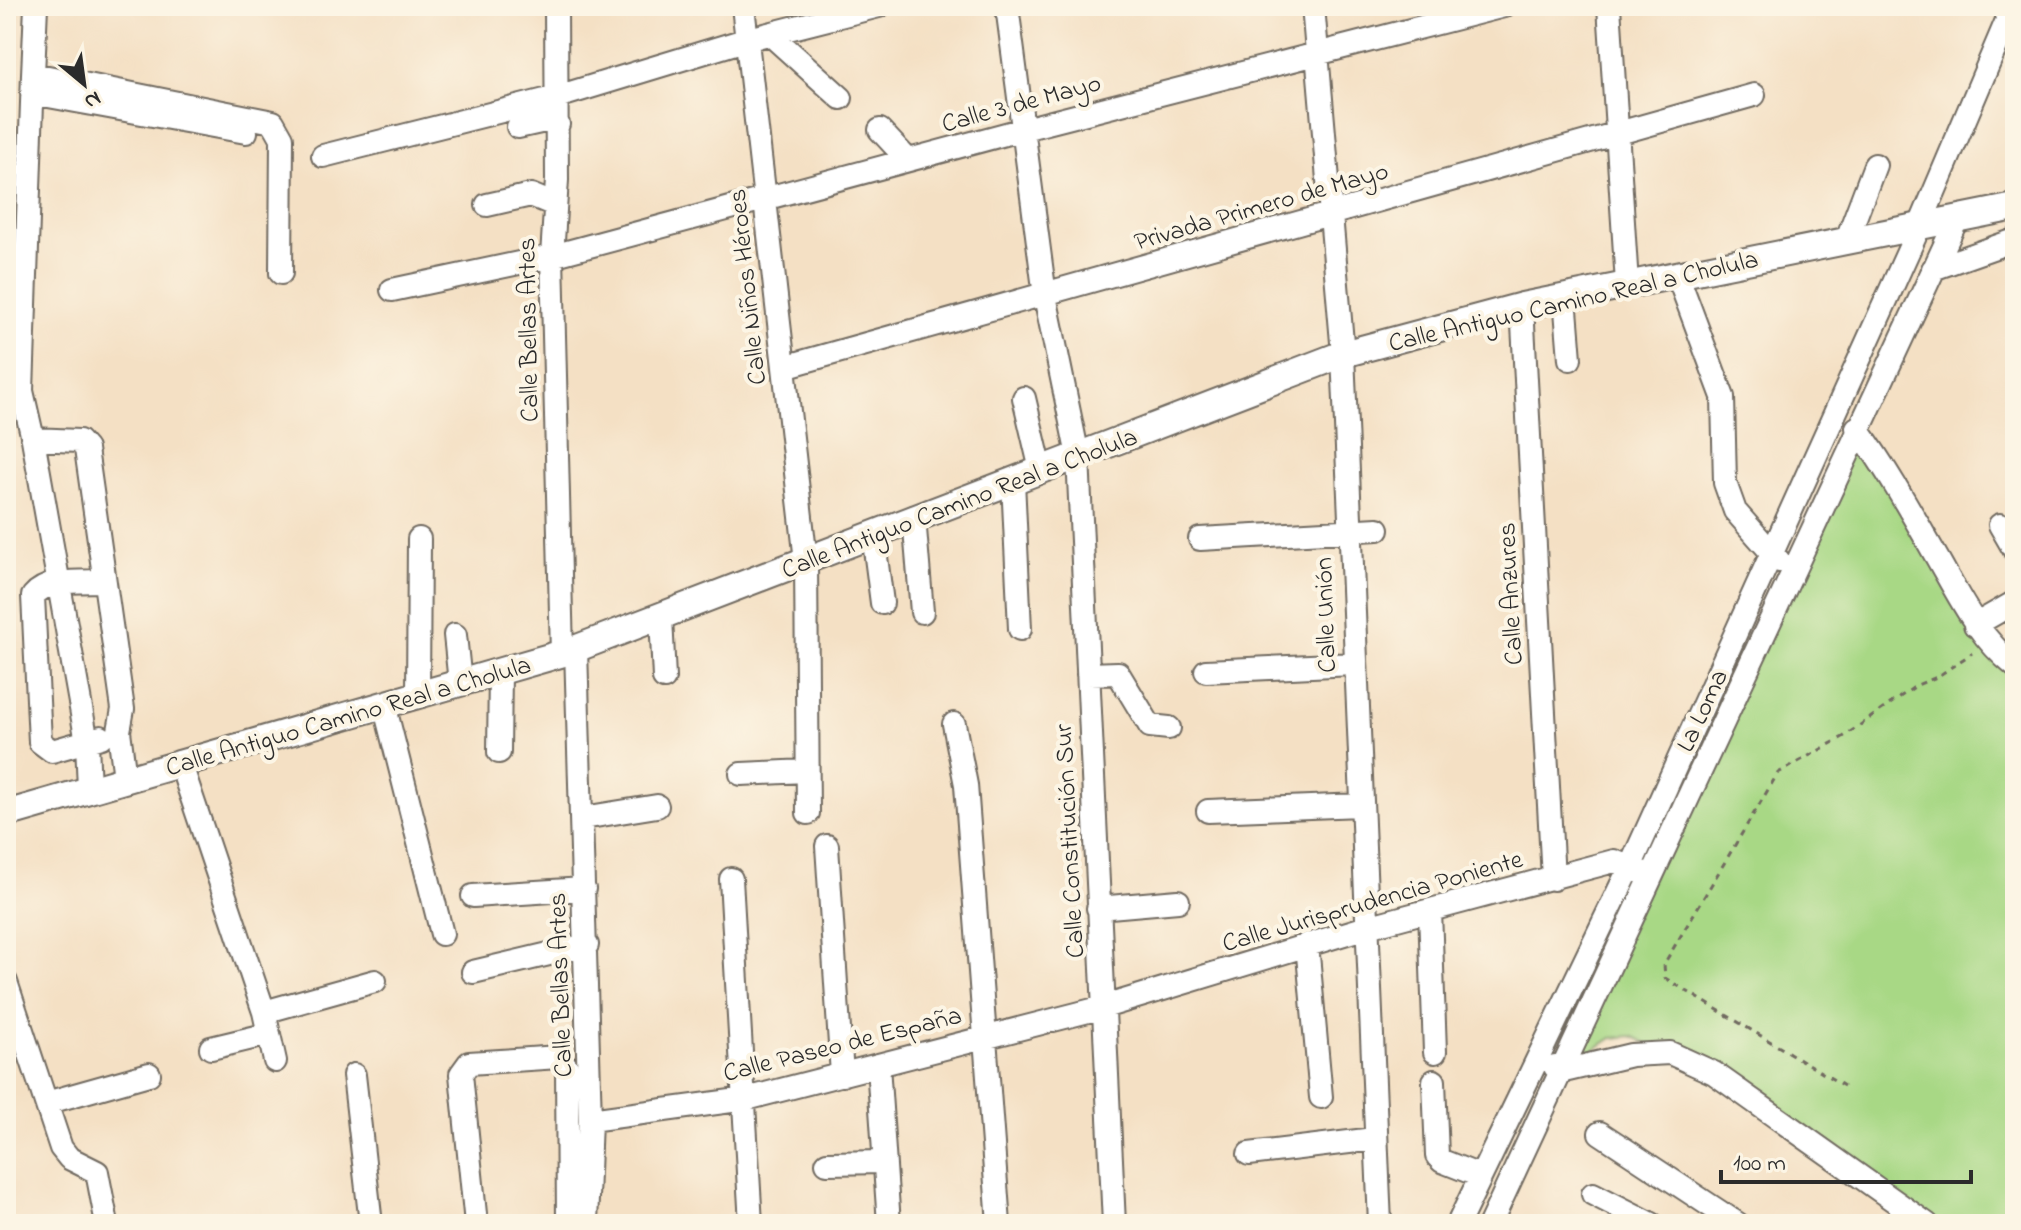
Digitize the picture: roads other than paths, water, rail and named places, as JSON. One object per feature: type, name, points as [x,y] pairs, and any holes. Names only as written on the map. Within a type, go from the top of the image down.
[{"type":"main road","name":"Calle Antiguo Camino Real a Cholula","points":[[6,814],[569,652],[1343,354],[1522,306],[1921,223],[2015,207]]},
{"type":"street","points":[[36,6],[22,391],[60,583],[87,742],[89,789]]},
{"type":"street","name":"Calle Bellas Artes","points":[[556,6],[558,124],[552,256],[569,652],[583,818],[590,1120],[586,1224]]},
{"type":"street","name":"Calle Niños Héroes","points":[[743,6],[806,561],[808,813]]},
{"type":"street","points":[[323,156],[557,97],[745,40],[879,6]]},
{"type":"street","name":"Calle Constitución Sur","points":[[1007,6],[1045,296],[1078,456],[1114,1224]]},
{"type":"street","name":"Calle Unión","points":[[1313,6],[1343,354],[1353,664],[1380,1224]]},
{"type":"street","name":"Calle 3 de Mayo","points":[[392,290],[552,256],[1024,129],[1504,6]]},
{"type":"street","points":[[1609,6],[1627,284]]},
{"type":"street","points":[[1458,1224],[1533,1061],[1631,865],[1921,223],[2012,10]]},
{"type":"street","points":[[770,34],[841,98]]},
{"type":"street","points":[[33,84],[273,122],[282,138],[281,273]]},
{"type":"street","name":"Privada Primero de Mayo","points":[[784,367],[1754,95]]},
{"type":"street","points":[[518,127],[545,121],[558,124]]},
{"type":"street","points":[[880,130],[908,160]]},
{"type":"street","points":[[1847,239],[1875,165]]},
{"type":"street","points":[[487,205],[531,195],[555,205]]},
{"type":"street","name":"La Loma","points":[[1490,1224],[1654,878],[1794,576],[1857,428],[1958,217]]},
{"type":"street","points":[[1933,269],[2015,240]]},
{"type":"street","points":[[1677,274],[1723,397],[1725,483],[1735,511],[1794,576]]},
{"type":"street","points":[[1565,297],[1570,359]]},
{"type":"street","name":"Calle Anzures","points":[[1522,306],[1553,879]]},
{"type":"street","points":[[1024,398],[1041,470]]},
{"type":"street","points":[[1857,428],[1890,473],[1982,633],[2015,666]]},
{"type":"street","points":[[33,439],[79,441],[83,444],[123,709],[119,731],[125,778]]},
{"type":"street","points":[[1013,481],[1020,629]]},
{"type":"street","points":[[914,517],[922,612]]},
{"type":"street","points":[[2000,525],[2015,551]]},
{"type":"street","points":[[1200,539],[1378,529]]},
{"type":"street","points":[[873,534],[882,603]]},
{"type":"street","points":[[418,695],[419,539]]},
{"type":"street","points":[[103,581],[60,583],[38,590],[33,596],[40,742],[52,751],[119,731]]},
{"type":"street","points":[[1982,633],[2015,602]]},
{"type":"street","points":[[661,617],[664,678]]},
{"type":"street","points":[[455,635],[460,683]]},
{"type":"street","points":[[1206,671],[1353,664]]},
{"type":"street","points":[[499,752],[500,672]]},
{"type":"street","points":[[1088,674],[1118,673],[1150,726],[1169,728]]},
{"type":"street","points":[[384,704],[442,934]]},
{"type":"street","points":[[954,724],[966,785],[999,1224]]},
{"type":"street","points":[[180,762],[267,1023],[275,1061]]},
{"type":"street","points":[[741,774],[806,771]]},
{"type":"street","points":[[1208,811],[1360,805]]},
{"type":"street","points":[[583,818],[657,806]]},
{"type":"street","points":[[827,846],[842,1075]]},
{"type":"street","name":"Calle Jurisprudencia Poniente","points":[[1104,1007],[1307,944],[1430,910],[1614,861],[1631,865]]},
{"type":"street","points":[[1631,865],[1654,878]]},
{"type":"street","points":[[731,879],[751,1224]]},
{"type":"street","points":[[473,896],[584,889]]},
{"type":"street","points":[[1098,908],[1178,901]]},
{"type":"street","points":[[1430,910],[1435,1052]]},
{"type":"street","points":[[1307,944],[1321,1097]]},
{"type":"street","points":[[473,972],[587,945]]},
{"type":"street","points":[[211,1048],[375,981]]},
{"type":"street","points":[[7,987],[65,1153],[95,1168],[100,1176],[107,1224]]},
{"type":"street","name":"Calle Paseo de España","points":[[590,1120],[746,1099],[1104,1007]]},
{"type":"street","points":[[1533,1061],[1564,1070],[1631,1055],[1670,1053],[1714,1073],[1918,1221]]},
{"type":"street","points":[[476,1224],[461,1074],[463,1067],[469,1063],[559,1057],[567,1067],[568,1224]]},
{"type":"street","points":[[878,1065],[889,1224]]},
{"type":"street","points":[[46,1103],[149,1074]]},
{"type":"street","points":[[354,1075],[371,1224]]},
{"type":"street","points":[[1434,1081],[1437,1156],[1442,1161],[1480,1176]]},
{"type":"street","points":[[1600,1133],[1738,1224]]},
{"type":"street","points":[[1249,1154],[1374,1139]]},
{"type":"street","points":[[827,1163],[884,1162]]},
{"type":"street","points":[[1593,1194],[1652,1224]]}]
